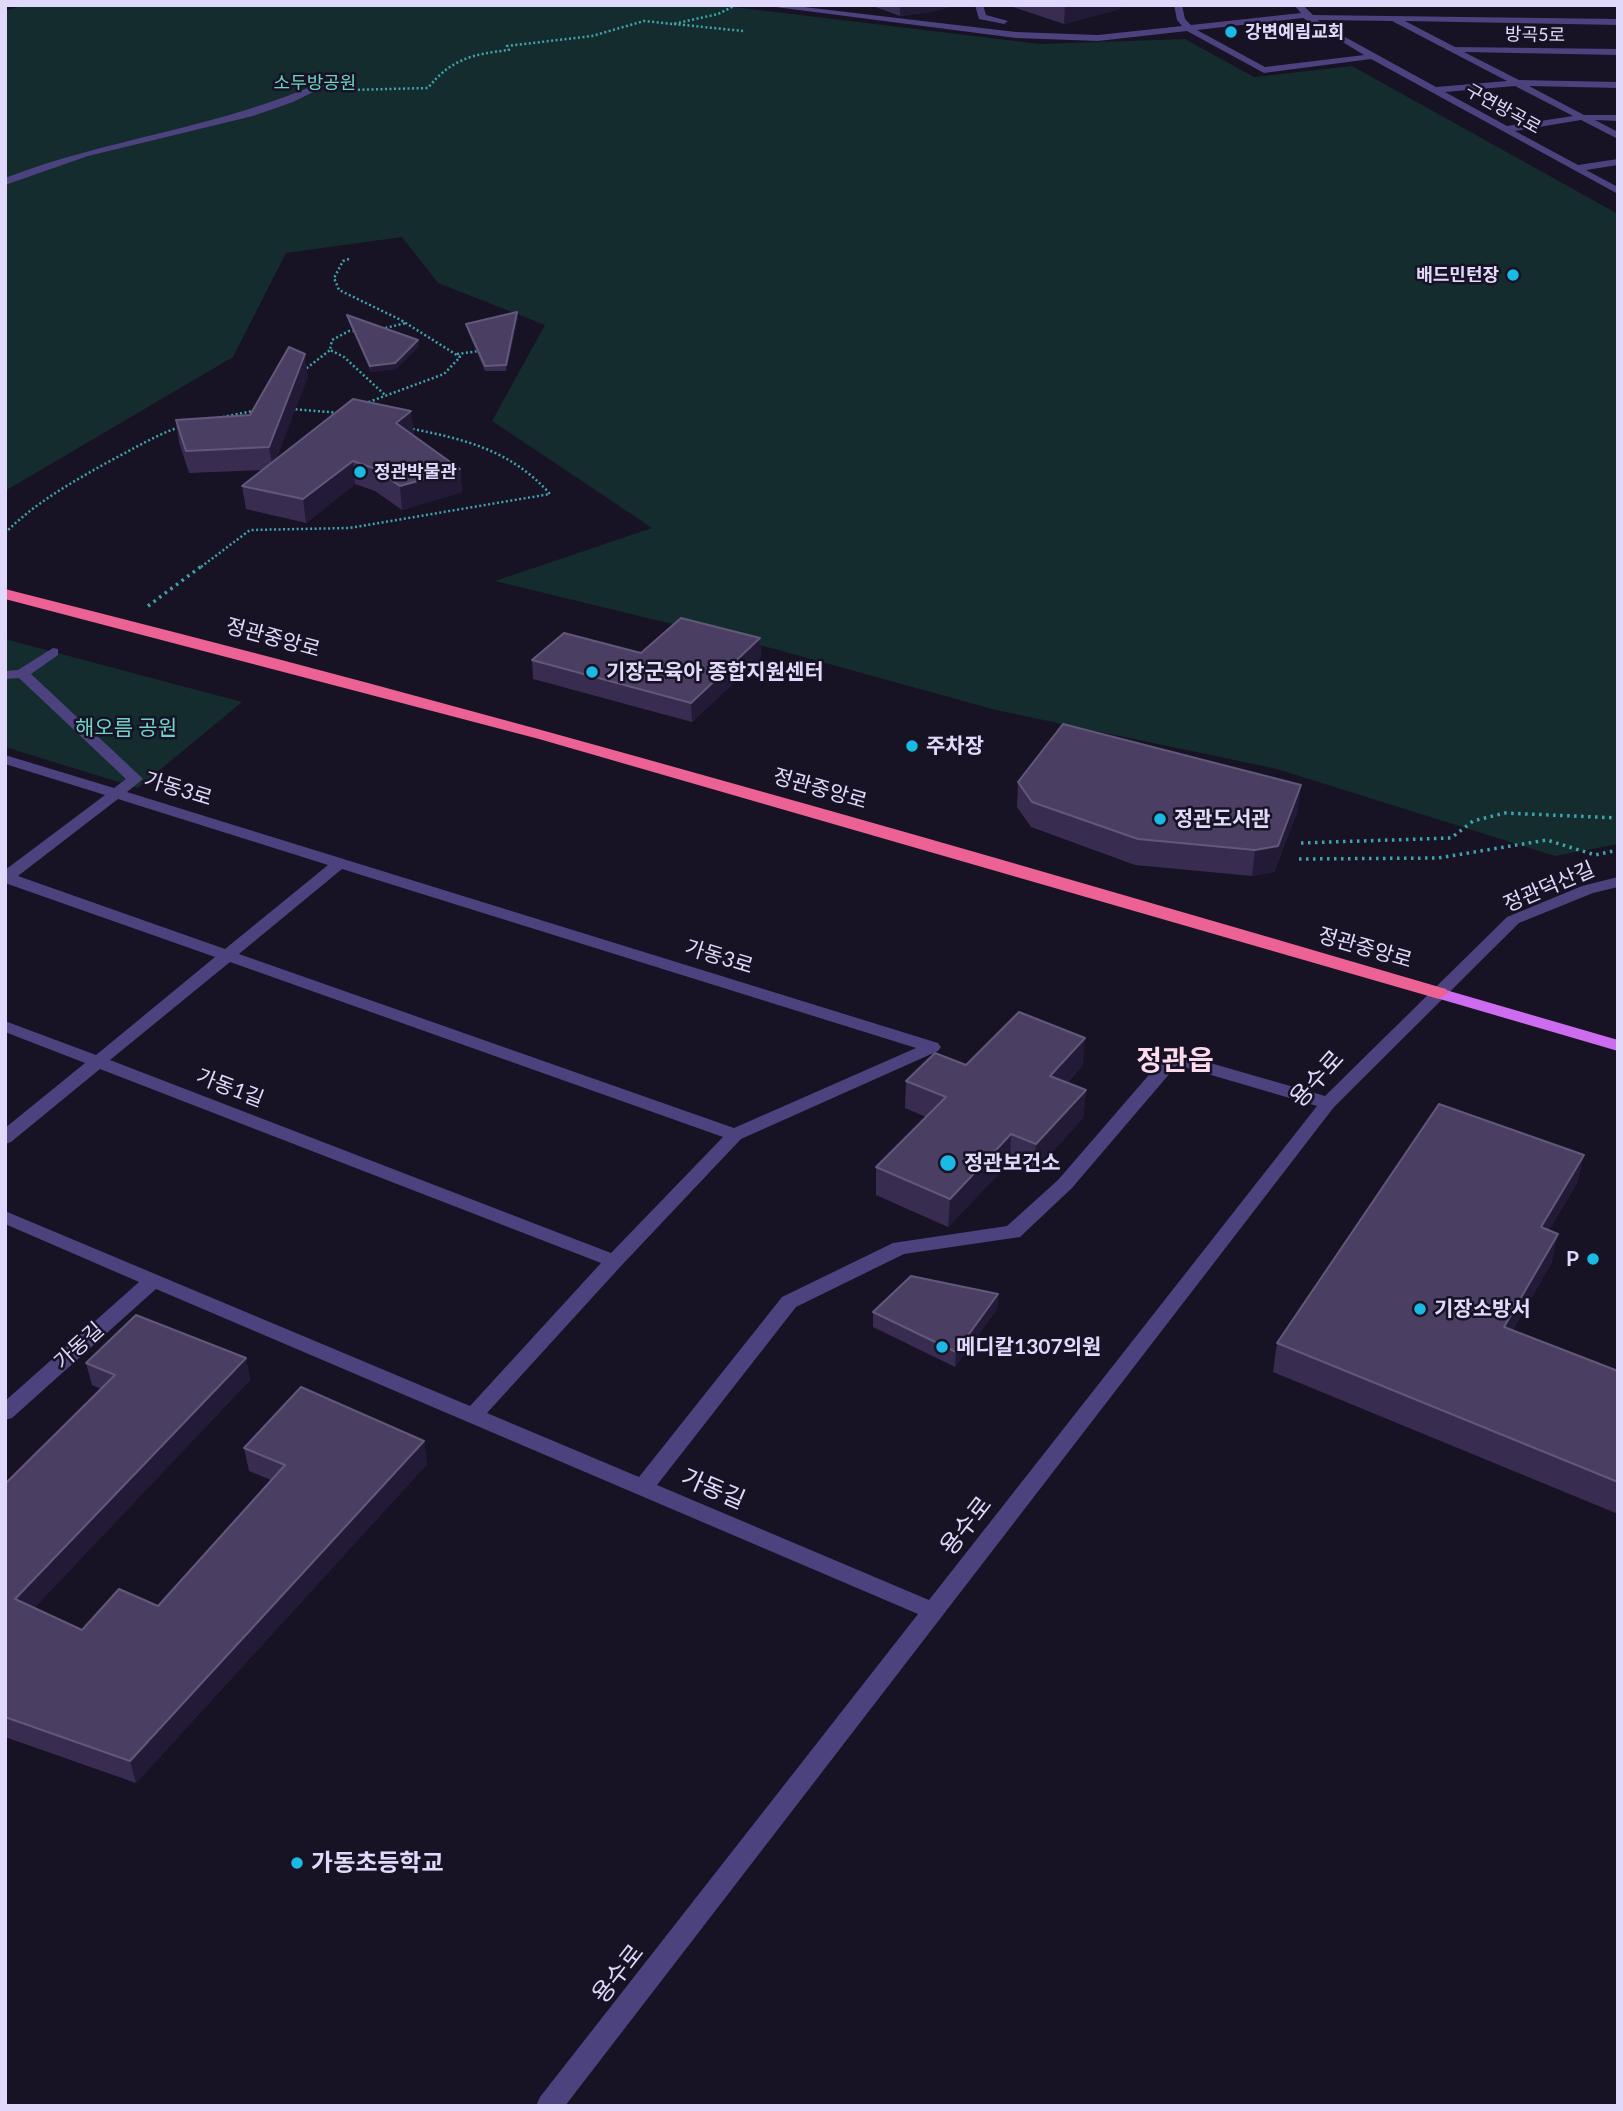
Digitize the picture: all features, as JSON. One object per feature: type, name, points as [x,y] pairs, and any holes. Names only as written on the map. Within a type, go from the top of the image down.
[{"type":"highway","name":"정관중앙로","points":[[5,594],[124,623],[803,808],[1439,993]]},
{"type":"main road","name":"정관중앙로","points":[[1439,993],[1618,1046]]},
{"type":"street","points":[[764,5],[1016,35],[1098,38],[1306,16],[1618,22]]},
{"type":"street","points":[[829,5],[849,5]]},
{"type":"street","points":[[979,5],[982,17],[1004,21]]},
{"type":"street","points":[[1178,5],[1181,20],[1190,29],[1264,70],[1373,56]]},
{"type":"street","name":"구연방곡로","points":[[1298,5],[1306,16],[1373,56],[1618,191]]},
{"type":"street","points":[[1546,9],[1553,21]]},
{"type":"street","name":"방곡5로","points":[[1392,18],[1618,136]]},
{"type":"street","name":"방곡5로","points":[[1451,49],[1618,52]]},
{"type":"street","points":[[5,182],[39,166],[204,129],[292,102],[329,82]]},
{"type":"street","points":[[1436,90],[1516,83]]},
{"type":"street","name":"방곡5로","points":[[1516,83],[1618,85]]},
{"type":"street","points":[[1508,129],[1583,118]]},
{"type":"street","name":"방곡5로","points":[[1583,118],[1618,118]]},
{"type":"street","points":[[1578,168],[1618,162]]},
{"type":"street","points":[[5,676],[22,674],[53,652]]},
{"type":"street","points":[[6,877],[135,779],[22,674]]},
{"type":"street","name":"가동3로","points":[[5,759],[932,1047],[735,1135]]},
{"type":"street","points":[[5,1138],[340,863]]},
{"type":"street","points":[[6,877],[735,1135],[614,1261],[473,1416]]},
{"type":"street","name":"정관덕산길","points":[[1439,993],[1513,920],[1588,889],[1618,881]]},
{"type":"street","name":"용수로","points":[[549,2106],[1328,1103],[1439,993]]},
{"type":"street","name":"가동1길","points":[[5,1026],[614,1261]]},
{"type":"street","points":[[642,1488],[789,1302],[900,1248],[1013,1233],[1065,1184],[1174,1058],[1328,1103]]},
{"type":"street","name":"가동길","points":[[5,1217],[933,1611]]},
{"type":"street","name":"가동길","points":[[5,1413],[153,1280]]},
{"type":"path","points":[[673,24],[718,14],[736,5]]},
{"type":"path","points":[[314,90],[405,91],[428,88],[443,69],[481,54],[509,50],[507,46],[592,36],[644,21],[658,20],[743,31]]},
{"type":"path","points":[[349,259],[343,261],[334,278],[339,290],[407,323],[460,357],[444,374],[364,404]]},
{"type":"path","points":[[371,330],[407,323]]},
{"type":"path","points":[[303,372],[330,350],[332,340],[349,331],[360,330]]},
{"type":"path","points":[[330,350],[344,357],[386,395]]},
{"type":"path","points":[[456,354],[481,351]]},
{"type":"path","points":[[214,418],[268,409]]},
{"type":"path","points":[[281,409],[321,409],[343,414]]},
{"type":"path","points":[[5,533],[40,501],[76,478],[155,435],[191,424]]},
{"type":"path","points":[[124,623],[250,530],[349,528],[550,494],[534,473],[507,456],[459,438],[406,428]]},
{"type":"path","points":[[1301,843],[1451,838],[1473,821],[1505,813],[1618,818]]},
{"type":"path","points":[[1298,859],[1438,858],[1547,840],[1595,855],[1618,850]]},
{"type":"green space","name":"소두방공원","points":[[25,5],[717,5],[1040,44],[1185,39],[1254,77],[1352,66],[1618,214],[1618,844],[1555,856],[1277,769],[996,710],[771,648],[495,581],[652,528],[492,421],[545,325],[438,283],[402,237],[286,253],[233,357],[5,491],[5,11]]},
{"type":"green space","name":"해오름 공원","points":[[5,639],[242,702],[138,788],[5,747]]},
{"type":"building","points":[[517,312],[506,365],[485,366],[466,324]]},
{"type":"building","points":[[347,315],[418,340],[395,363],[370,366]]},
{"type":"building","points":[[289,347],[305,354],[269,447],[186,451],[176,420],[250,415]]},
{"type":"building","points":[[353,399],[411,411],[396,423],[460,469],[400,486],[373,468],[353,461],[303,499],[242,486]]},
{"type":"building","points":[[681,618],[760,638],[691,703],[532,660],[564,633],[641,653]]},
{"type":"building","name":"정관도서관","points":[[1063,724],[1301,785],[1278,846],[1255,850],[1138,839],[1032,802],[1018,782]]},
{"type":"building","points":[[1019,1012],[1085,1038],[1050,1076],[1086,1090],[1036,1144],[1011,1134],[950,1199],[876,1167],[946,1097],[906,1081],[935,1053],[966,1065]]},
{"type":"building","name":"기장소방서","points":[[1439,1104],[1584,1155],[1541,1227],[1558,1234],[1504,1327],[1618,1371],[1618,1482],[1277,1343]]},
{"type":"building","name":"메디칼1307의원","points":[[911,1276],[998,1294],[956,1352],[873,1312]]},
{"type":"building","points":[[136,1315],[246,1358],[15,1599],[82,1630],[119,1589],[158,1606],[285,1465],[244,1448],[301,1387],[424,1441],[130,1761],[5,1717],[5,1484],[115,1375],[86,1363]]},
{"type":"place","name":"강변예림교회","points":[[1231,32]]},
{"type":"place","name":"배드민턴장","points":[[1513,275]]},
{"type":"place","name":"정관박물관","points":[[360,472]]},
{"type":"place","name":"기장군육아 종합지원센터","points":[[592,672]]},
{"type":"place","name":"주차장","points":[[912,746]]},
{"type":"place","name":"정관도서관","points":[[1160,819]]},
{"type":"place","name":"정관보건소","points":[[948,1163]]},
{"type":"place","name":"P","points":[[1593,1259]]},
{"type":"place","name":"기장소방서","points":[[1420,1309]]},
{"type":"place","name":"메디칼1307의원","points":[[942,1347]]},
{"type":"place","name":"가동초등학교","points":[[297,1863]]},
{"type":"district","name":"정관읍","points":[[1175,1061]]}]
